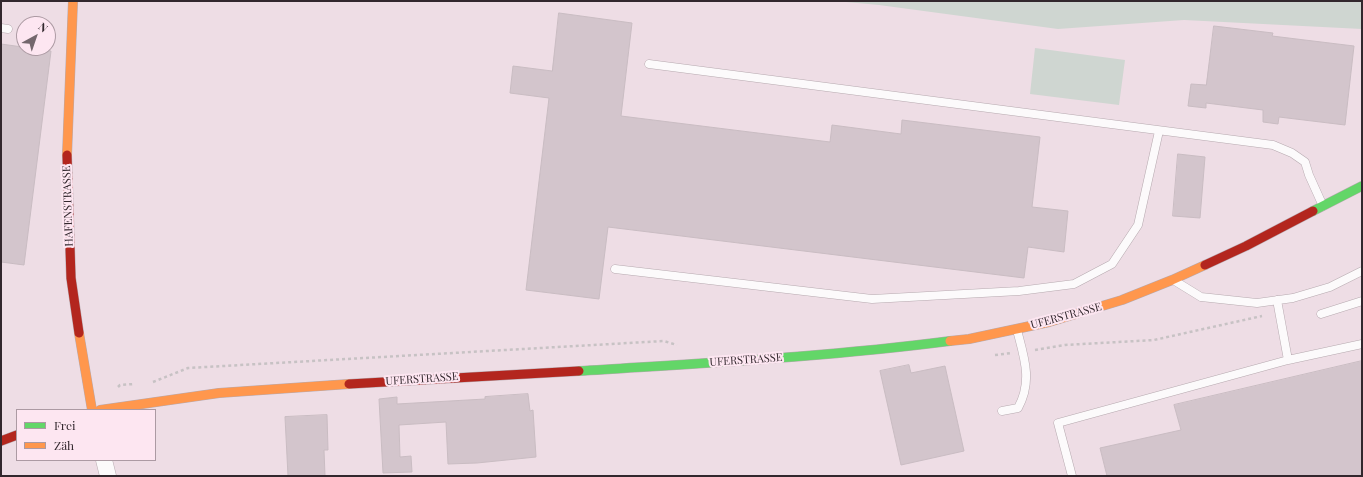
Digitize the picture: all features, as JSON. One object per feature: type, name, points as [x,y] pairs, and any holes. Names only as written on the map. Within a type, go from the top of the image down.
[{"type":"main road","name":"HAFENSTRASSE","points":[[73,1],[66,160],[71,278],[92,409]]},
{"type":"main road","name":"UFERSTRASSE","points":[[107,409],[219,394],[383,381],[746,361],[883,350],[969,339],[1049,322],[1122,300],[1172,280],[1246,246],[1362,186]]},
{"type":"main road","points":[[1,441],[16,434]]},
{"type":"street","points":[[104,461],[108,476]]},
{"type":"lane","points":[[649,64],[1273,145],[1292,153],[1305,162],[1308,175],[1323,206]]},
{"type":"lane","points":[[615,269],[872,299],[1019,291],[1074,284],[1112,264],[1138,225],[1159,131]]},
{"type":"lane","points":[[1172,280],[1201,297],[1258,303],[1293,298],[1330,287],[1362,271]]},
{"type":"lane","points":[[1277,300],[1288,360]]},
{"type":"lane","points":[[1321,314],[1362,301]]},
{"type":"lane","points":[[1002,411],[1018,408],[1026,386],[1026,366],[1017,329]]},
{"type":"lane","points":[[1072,476],[1058,423],[1288,360],[1362,344]]},
{"type":"path","points":[[150,383],[188,368],[664,341]]},
{"type":"shaded area","points":[[835,1],[1362,1],[1362,29],[1184,20],[1058,29],[879,5]]},
{"type":"shaded area","points":[[1035,48],[1125,60],[1119,105],[1030,94]]},
{"type":"building","points":[[559,13],[632,23],[621,116],[830,142],[832,125],[901,134],[902,120],[1040,137],[1032,207],[1068,211],[1064,252],[1028,247],[1024,278],[608,227],[599,299],[526,290],[549,98],[510,93],[513,66],[552,71]]},
{"type":"building","points":[[1214,26],[1273,33],[1272,36],[1354,46],[1345,125],[1279,117],[1278,124],[1263,122],[1263,110],[1206,103],[1206,108],[1188,106],[1191,84],[1206,85]]},
{"type":"building","points":[[1,44],[16,46],[16,56],[50,56],[24,265],[1,262]]},
{"type":"building","points":[[1178,154],[1205,157],[1200,218],[1173,216]]},
{"type":"building","points":[[1362,361],[1362,476],[1107,476],[1100,448],[1181,430],[1174,405]]},
{"type":"building","points":[[909,365],[911,373],[945,366],[964,451],[901,465],[880,371]]},
{"type":"building","points":[[528,394],[530,411],[533,410],[536,457],[477,463],[448,464],[446,422],[399,425],[400,457],[411,456],[412,472],[383,473],[379,399],[397,397],[397,404],[485,399],[485,397]]},
{"type":"building","points":[[327,415],[328,450],[324,450],[325,476],[288,476],[285,417]]},
{"type":"traffic: fast","points":[[1313,211],[1362,186]]},
{"type":"traffic: fast","points":[[579,371],[811,355],[904,347],[950,341]]},
{"type":"traffic: slow","points":[[67,155],[73,1]]},
{"type":"traffic: slow","points":[[950,341],[969,339],[1049,322],[1122,300],[1205,265]]},
{"type":"traffic: slow","points":[[79,333],[92,409]]},
{"type":"traffic: slow","points":[[107,409],[219,393],[349,384]]},
{"type":"traffic: jam","points":[[67,155],[71,278],[79,333]]},
{"type":"traffic: jam","points":[[1205,265],[1246,246],[1313,211]]},
{"type":"traffic: jam","points":[[349,384],[579,371]]},
{"type":"traffic: jam","points":[[1,441],[16,435]]}]
